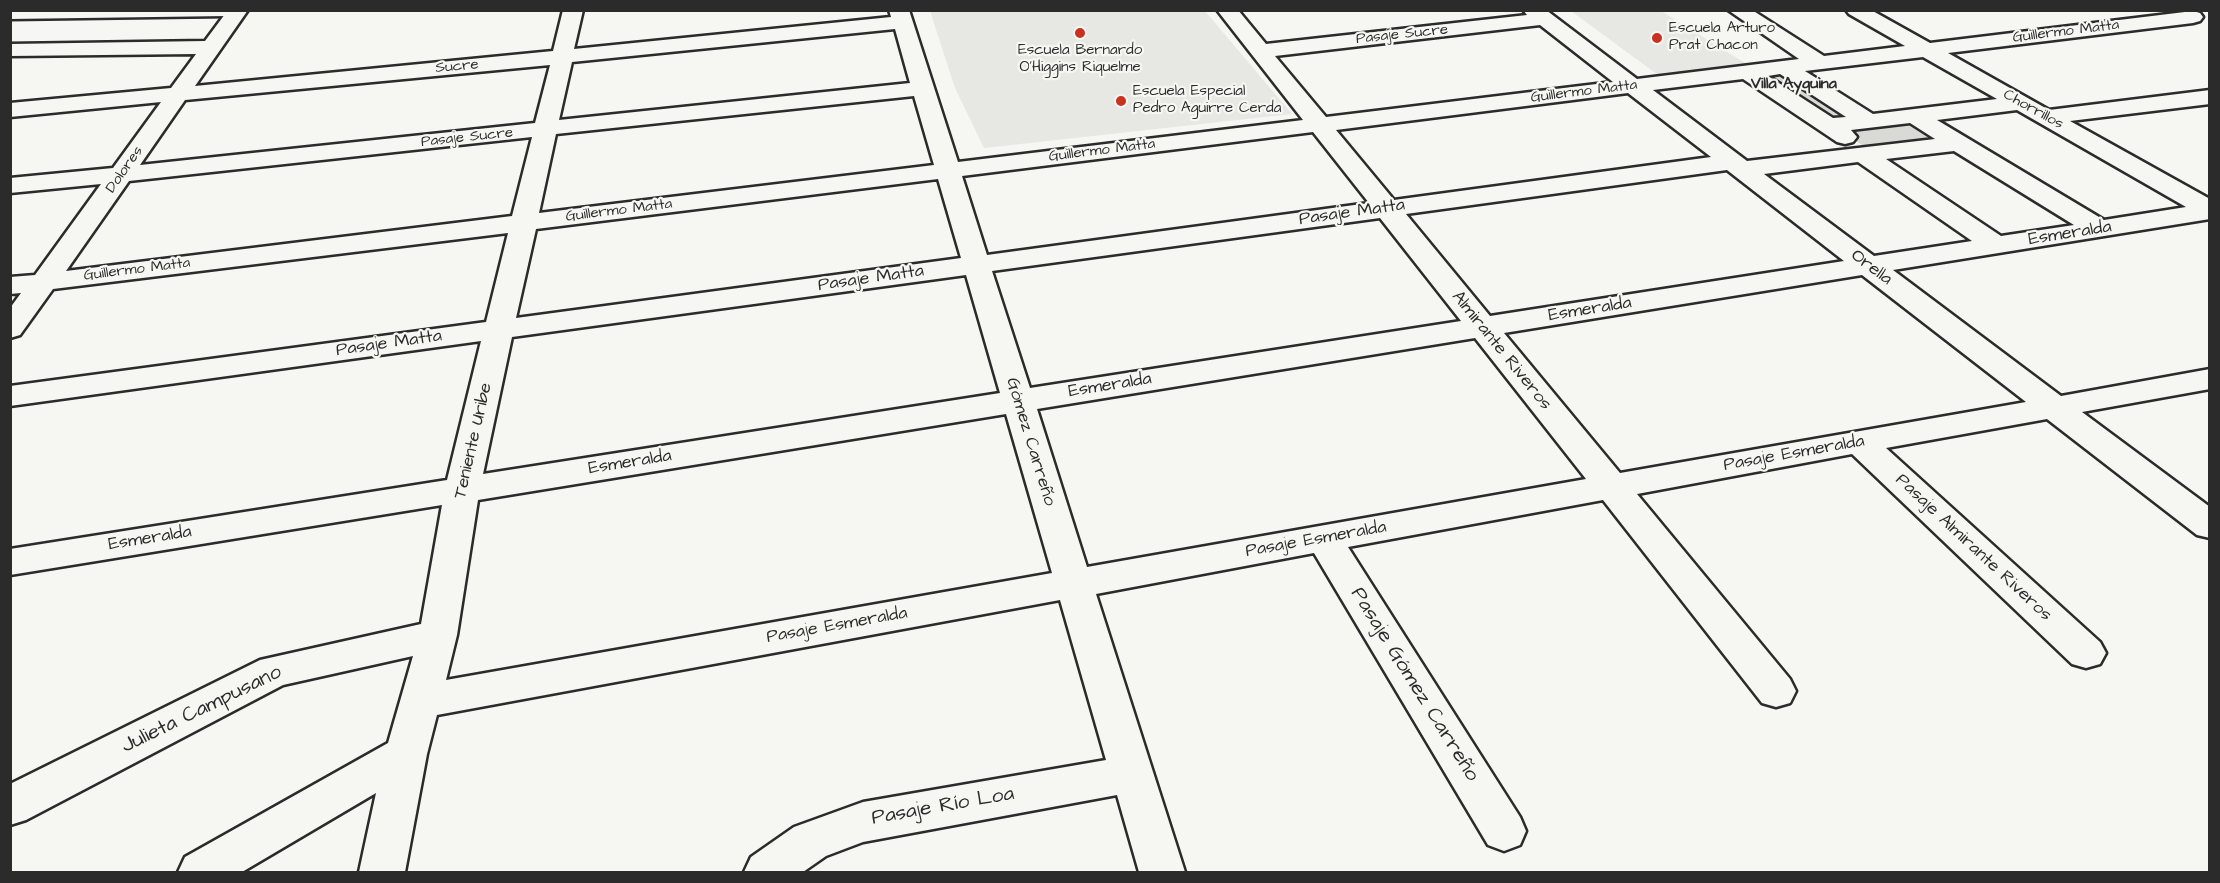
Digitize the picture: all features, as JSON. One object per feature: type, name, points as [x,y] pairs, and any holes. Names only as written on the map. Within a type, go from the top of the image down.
[{"type":"street","points":[[10,13],[227,10]]},
{"type":"street","name":"Dolores","points":[[10,329],[238,10]]},
{"type":"street","name":"Teniente Uribe","points":[[382,873],[406,754],[438,635],[462,490],[573,10]]},
{"type":"street","name":"Almirante Riveros","points":[[1227,10],[1776,691]]},
{"type":"street","points":[[1738,10],[1820,63]]},
{"type":"street","name":"Chorrillos","points":[[1856,10],[2210,210]]},
{"type":"street","name":"Pasaje Sucre","points":[[1260,51],[1539,15]]},
{"type":"street","name":"Orella","points":[[1539,15],[2210,526]]},
{"type":"street","name":"Sucre","points":[[10,110],[562,57],[901,16]]},
{"type":"street","name":"Gómez Carreño","points":[[901,16],[1162,873]]},
{"type":"street","name":"Guillermo Matta","points":[[10,286],[1783,67],[2199,19]]},
{"type":"street","points":[[10,50],[211,47]]},
{"type":"street","points":[[1783,67],[1869,121]]},
{"type":"street","points":[[1747,72],[1828,126],[1996,245]]},
{"type":"street","name":"Pasaje Sucre","points":[[10,186],[923,88]]},
{"type":"street","points":[[2047,117],[2210,97]]},
{"type":"street","points":[[1828,126],[2021,103]]},
{"type":"street","points":[[1914,116],[2100,229]]},
{"type":"street","name":"Pasaje Matta","points":[[10,396],[1387,208],[1736,165],[1958,143]]},
{"type":"street","name":"Esmeralda","points":[[10,562],[2210,210]]},
{"type":"street","name":"Pasaje Esmeralda","points":[[422,701],[2210,379]]},
{"type":"street","name":"Pasaje Almirante Riveros","points":[[1859,442],[2086,653]]},
{"type":"street","name":"Pasaje Gómez Carreño","points":[[1324,539],[1504,831]]},
{"type":"street","name":"Julieta Campusano","points":[[10,806],[274,671],[438,635]]},
{"type":"street","points":[[201,873],[406,754]]},
{"type":"street","name":"Pasaje Río Loa","points":[[767,873],[810,841],[863,822],[1132,774]]},
{"type":"shaded area","points":[[930,11],[1205,11],[1292,114],[984,148],[955,88]]},
{"type":"shaded area","name":"Escuela Arturo Prat Chacon","points":[[1571,11],[1661,11],[1750,66],[1658,75]]},
{"type":"shaded area","points":[[1779,72],[1850,117],[1827,120],[1758,77]]},
{"type":"shaded area","points":[[1912,120],[1941,139],[1866,148],[1838,128]]},
{"type":"place","name":"Escuela Bernardo O'Higgins Riquelme","points":[[1080,33]]},
{"type":"place","name":"Escuela Arturo Prat Chacon","points":[[1657,38]]},
{"type":"place","name":"Escuela Especial Pedro Aguirre Cerda","points":[[1121,101]]},
{"type":"district","name":"Villa Ayquina","points":[[1794,85]]}]
